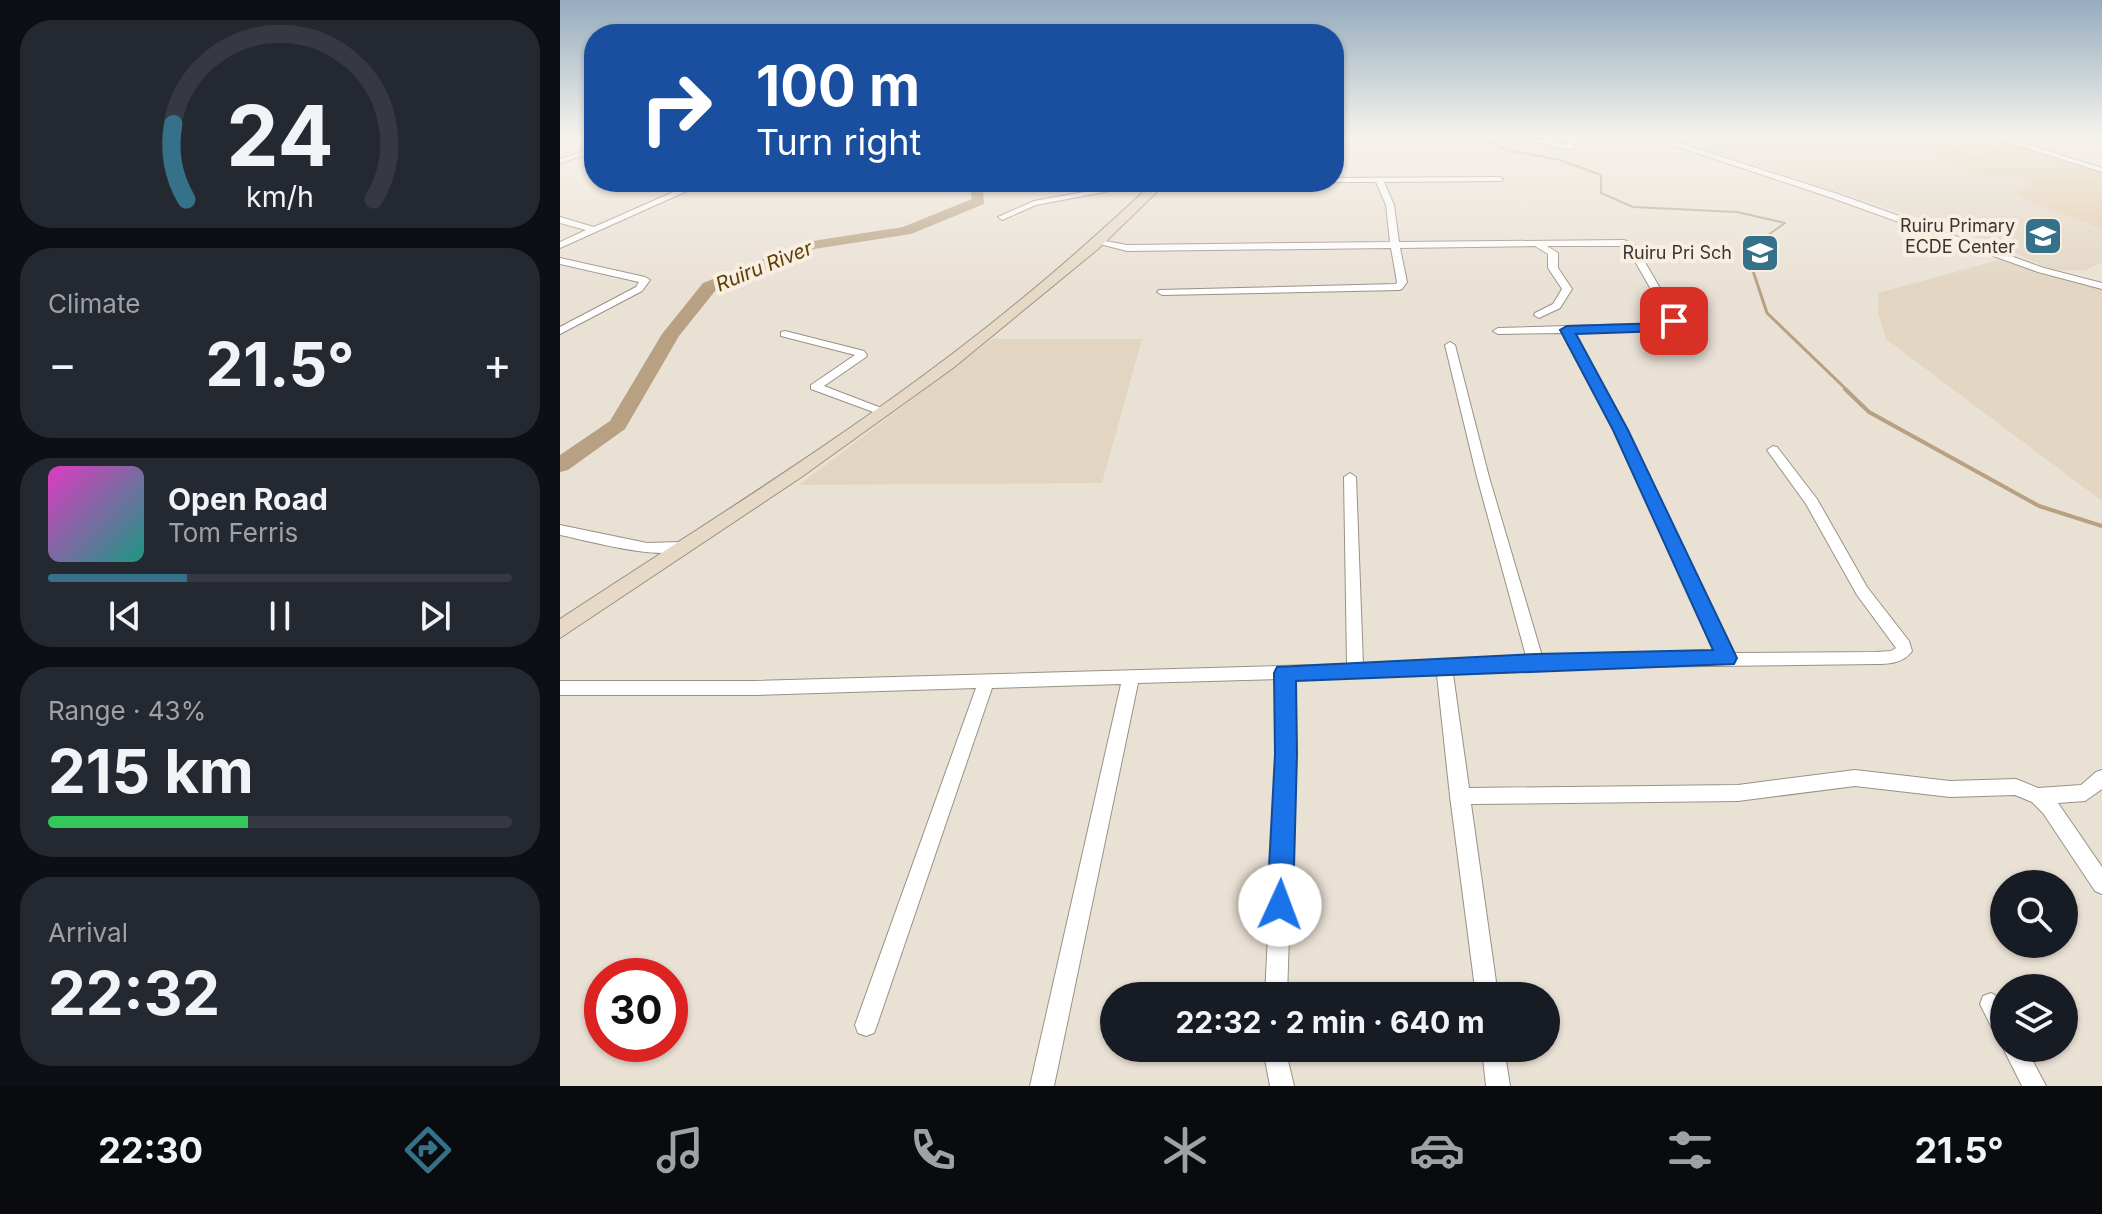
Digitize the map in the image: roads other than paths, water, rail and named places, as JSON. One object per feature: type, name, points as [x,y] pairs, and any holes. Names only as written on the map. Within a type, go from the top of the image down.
[{"type":"main road","points":[[560,630],[880,411],[1035,296],[1100,243],[1151,192]]},
{"type":"street","points":[[1162,292],[1399,287],[1402,282],[1390,205],[1382,188]]},
{"type":"street","points":[[1809,188],[2041,270],[2102,286]]},
{"type":"street","points":[[560,245],[679,192]]},
{"type":"street","points":[[1002,217],[1034,203],[1096,192]]},
{"type":"street","points":[[560,220],[592,229]]},
{"type":"street","points":[[1100,243],[1127,248],[1624,243],[1632,247],[1674,321],[1672,326],[1665,327],[1498,331]]},
{"type":"street","points":[[1535,244],[1553,253],[1553,268],[1567,289],[1564,298],[1551,311],[1539,315]]},
{"type":"street","points":[[560,261],[645,280],[639,289],[560,331]]},
{"type":"street","points":[[1567,330],[1621,430],[1727,658]]},
{"type":"street","points":[[785,334],[860,353],[862,355],[815,387],[880,411]]},
{"type":"street","points":[[1450,345],[1483,477],[1536,662]]},
{"type":"street","points":[[560,688],[754,688],[1355,671],[1536,662],[1876,658],[1893,657],[1904,651],[1903,645],[1862,591],[1812,502],[1773,450]]},
{"type":"street","points":[[1350,477],[1355,671]]},
{"type":"street","points":[[560,530],[647,548],[681,547]]},
{"type":"street","points":[[1444,668],[1485,982]]},
{"type":"street","points":[[1277,982],[1286,754],[1285,673]]},
{"type":"street","points":[[1042,1086],[1131,677]]},
{"type":"street","points":[[866,1025],[986,682]]},
{"type":"street","points":[[2038,796],[2085,793],[2101,773]]},
{"type":"street","points":[[1459,796],[1738,793],[1855,778],[1950,789],[2016,787],[2038,796],[2061,820],[2102,884]]},
{"type":"street","points":[[1274,1062],[1274,1086]]},
{"type":"street","points":[[1277,1062],[1282,1086]]},
{"type":"street","points":[[1495,1062],[1498,1086]]},
{"type":"street","points":[[2021,1062],[2034,1086]]},
{"type":"waterway","points":[[1601,188],[1601,193],[1633,207],[1737,212],[1785,223],[1768,235],[1758,250]]},
{"type":"waterway","name":"Ruiru River","points":[[560,465],[618,425],[671,334],[709,287],[811,245],[906,231],[979,201],[977,192]]},
{"type":"waterway","points":[[1760,248],[1750,262],[1767,313],[1848,391]]},
{"type":"waterway","points":[[1845,389],[1869,412],[2039,506],[2102,526]]},
{"type":"place","name":"Ruiru Primary ECDE Center","points":[[2043,236]]},
{"type":"place","name":"Ruiru Pri Sch","points":[[1760,253]]}]
